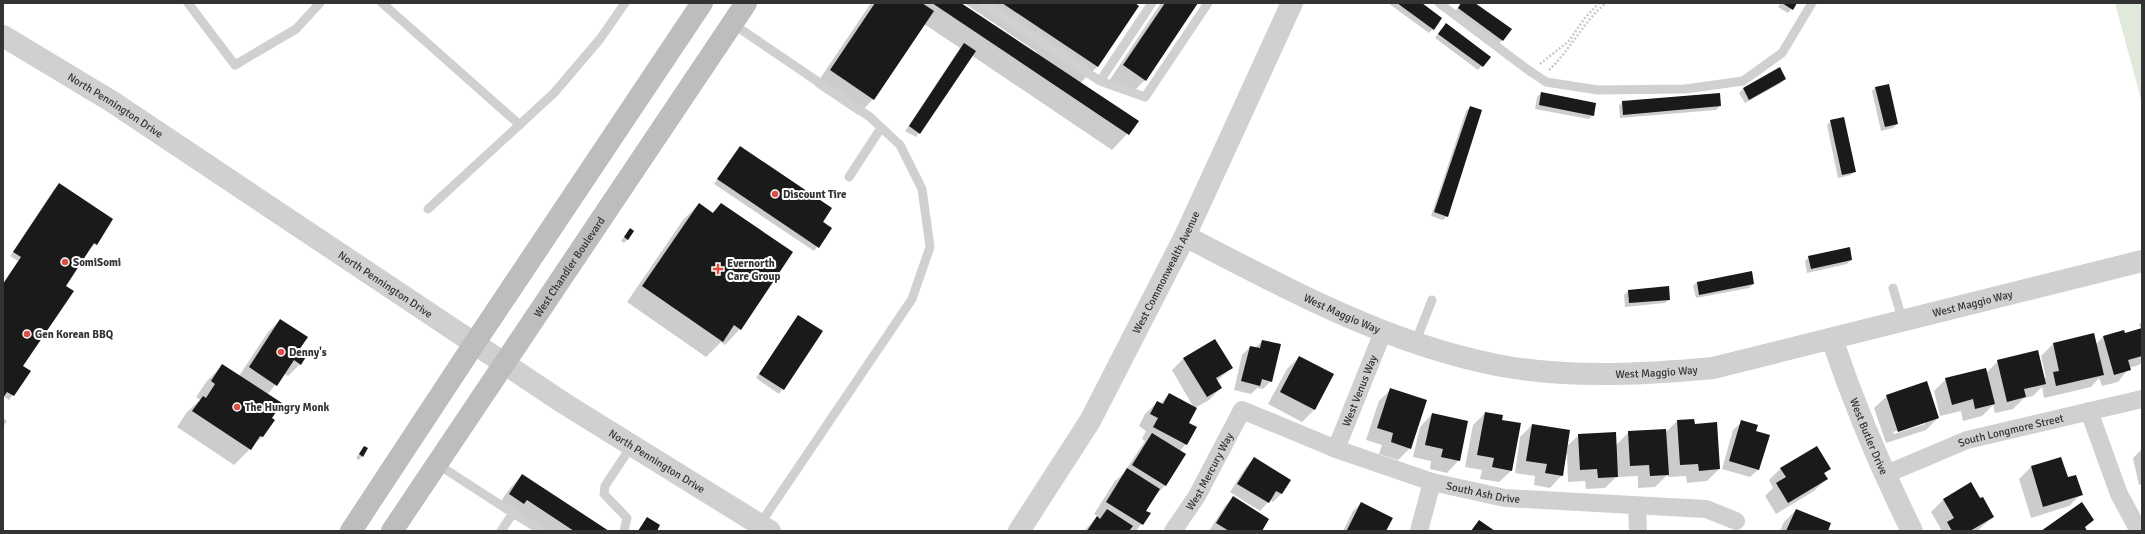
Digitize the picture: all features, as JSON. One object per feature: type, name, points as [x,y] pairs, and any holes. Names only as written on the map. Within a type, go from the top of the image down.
[{"type":"main road","points":[[351,531],[702,3]]},
{"type":"main road","name":"West Chandler Boulevard","points":[[392,531],[746,3]]},
{"type":"street","name":"West Commonwealth Avenue","points":[[1019,531],[1090,421],[1185,236],[1292,3]]},
{"type":"street","name":"North Pennington Drive","points":[[3,36],[111,101],[503,364],[765,528]]},
{"type":"street","name":"West Maggio Way","points":[[1185,236],[1266,278],[1383,332],[1415,343],[1468,358],[1514,368],[1601,375],[1656,373],[1713,368],[2142,261]]},
{"type":"street","name":"West Venus Way","points":[[1336,449],[1383,332]]},
{"type":"street","name":"West Butler Drive","points":[[1832,339],[1853,403],[1884,475],[1912,531]]},
{"type":"street","name":"South Longmore Street","points":[[1884,475],[1967,440],[2142,399]]},
{"type":"street","name":"South Ash Drive","points":[[1242,410],[1336,449],[1432,482],[1505,498],[1706,509],[1736,522]]},
{"type":"street","name":"West Mercury Way","points":[[1173,531],[1196,496],[1242,410]]},
{"type":"street","points":[[2089,411],[2120,494],[2139,531]]},
{"type":"street","points":[[1419,531],[1432,482]]},
{"type":"street","points":[[1637,506],[1638,531]]},
{"type":"lane","points":[[188,3],[235,66],[296,29],[320,3]]},
{"type":"lane","points":[[382,3],[520,125]]},
{"type":"lane","points":[[428,209],[554,93],[600,40],[625,3]]},
{"type":"lane","points":[[983,3],[1100,82],[1145,96],[1208,3]]},
{"type":"lane","points":[[1100,82],[1152,3]]},
{"type":"lane","points":[[1439,3],[1546,82],[1598,90],[1685,89],[1743,81],[1782,53],[1812,3]]},
{"type":"lane","points":[[732,24],[870,117],[900,145],[922,189],[930,246],[912,299],[765,528]]},
{"type":"lane","points":[[849,177],[881,128]]},
{"type":"lane","points":[[1893,288],[1902,322]]},
{"type":"lane","points":[[1415,343],[1432,300]]},
{"type":"lane","points":[[624,531],[627,518],[604,494],[605,486],[632,445]]},
{"type":"lane","points":[[437,464],[542,531]]},
{"type":"lane","points":[[501,531],[513,513]]},
{"type":"path","points":[[1531,72],[1569,41],[1584,19],[1599,3]]},
{"type":"path","points":[[1540,78],[1567,52],[1590,18],[1606,3]]},
{"type":"shaded area","points":[[2115,3],[2142,3],[2142,103]]},
{"type":"building","points":[[875,3],[922,3],[934,11],[874,100],[830,70]]},
{"type":"building","points":[[932,3],[961,3],[1139,121],[1129,135]]},
{"type":"building","points":[[1002,3],[1135,3],[1139,6],[1098,67]]},
{"type":"building","points":[[1165,3],[1198,3],[1146,81],[1123,65]]},
{"type":"building","points":[[1397,3],[1422,3],[1442,18],[1434,30]]},
{"type":"building","points":[[1461,3],[1475,3],[1512,29],[1503,41],[1458,8]]},
{"type":"building","points":[[1782,3],[1797,3],[1793,10]]},
{"type":"building","points":[[1446,23],[1491,57],[1483,67],[1438,34]]},
{"type":"building","points":[[964,43],[976,51],[920,134],[909,126]]},
{"type":"building","points":[[1780,67],[1786,79],[1749,100],[1743,88]]},
{"type":"building","points":[[1889,84],[1898,124],[1885,127],[1875,87]]},
{"type":"building","points":[[1541,92],[1596,103],[1594,116],[1539,105]]},
{"type":"building","points":[[1720,93],[1721,106],[1623,115],[1622,101]]},
{"type":"building","points":[[1470,106],[1482,110],[1448,217],[1434,212]]},
{"type":"building","points":[[1844,117],[1856,172],[1842,175],[1830,120]]},
{"type":"building","name":"Discount Tire","points":[[740,146],[832,208],[823,222],[832,228],[819,248],[717,179]]},
{"type":"building","points":[[59,183],[113,219],[97,245],[94,243],[66,286],[74,291],[23,366],[31,371],[14,396],[7,392],[3,398],[3,284],[21,257],[13,252]]},
{"type":"building","name":"Evernorth Care Group","points":[[699,203],[713,213],[721,203],[793,252],[741,330],[734,325],[723,342],[642,286]]},
{"type":"building","points":[[630,228],[634,231],[628,240],[624,237]]},
{"type":"building","points":[[1850,247],[1852,260],[1811,269],[1808,256]]},
{"type":"building","points":[[1752,271],[1754,284],[1699,295],[1697,282]]},
{"type":"building","points":[[1669,286],[1670,300],[1629,303],[1628,290]]},
{"type":"building","points":[[798,315],[823,331],[784,390],[759,374]]},
{"type":"building","name":"Denny's","points":[[280,319],[308,337],[299,350],[307,355],[301,365],[294,360],[277,386],[249,367]]},
{"type":"building","points":[[2142,328],[2142,356],[2128,360],[2131,370],[2114,375],[2103,336],[2124,330],[2125,333]]},
{"type":"building","points":[[2094,333],[2104,375],[2056,386],[2053,372],[2059,371],[2053,343]]},
{"type":"building","points":[[1215,339],[1233,368],[1216,378],[1222,388],[1207,397],[1183,358]]},
{"type":"building","points":[[1262,340],[1281,344],[1272,382],[1262,379],[1260,386],[1241,381],[1250,346],[1260,348]]},
{"type":"building","points":[[2038,350],[2046,384],[2024,389],[2026,397],[2007,402],[1997,360]]},
{"type":"building","points":[[1299,356],[1334,374],[1315,410],[1280,392]]},
{"type":"building","name":"The Hungry Monk","points":[[222,364],[282,403],[272,418],[275,420],[263,437],[260,436],[251,450],[192,411],[203,396],[206,398],[215,384],[211,381]]},
{"type":"building","points":[[1986,368],[1995,404],[1975,409],[1973,399],[1952,405],[1945,378]]},
{"type":"building","points":[[1927,381],[1939,418],[1898,432],[1886,395]]},
{"type":"building","points":[[1390,388],[1427,400],[1411,449],[1391,442],[1393,433],[1377,428]]},
{"type":"building","points":[[1169,393],[1197,408],[1189,423],[1197,427],[1187,445],[1153,427],[1158,418],[1150,414],[1157,401],[1163,404]]},
{"type":"building","points":[[1485,412],[1503,415],[1502,420],[1521,423],[1512,471],[1492,467],[1494,458],[1477,455]]},
{"type":"building","points":[[1432,413],[1468,421],[1460,461],[1441,457],[1443,449],[1425,445]]},
{"type":"building","points":[[1694,419],[1695,424],[1717,422],[1720,469],[1699,471],[1698,464],[1680,465],[1677,420]]},
{"type":"building","points":[[1741,420],[1758,425],[1756,431],[1770,435],[1759,470],[1729,461]]},
{"type":"building","points":[[1532,424],[1570,430],[1563,476],[1545,473],[1547,464],[1526,461]]},
{"type":"building","points":[[1666,429],[1669,475],[1650,476],[1649,465],[1630,466],[1628,431]]},
{"type":"building","points":[[1616,432],[1618,477],[1598,478],[1597,469],[1580,470],[1578,434]]},
{"type":"building","points":[[1152,433],[1186,454],[1166,486],[1132,465]]},
{"type":"building","points":[[364,446],[368,448],[363,457],[359,454]]},
{"type":"building","points":[[1817,446],[1831,469],[1824,473],[1828,479],[1788,503],[1776,483],[1786,477],[1780,468]]},
{"type":"building","points":[[1254,457],[1291,480],[1282,494],[1276,491],[1269,503],[1237,484]]},
{"type":"building","points":[[2061,457],[2068,477],[2076,475],[2083,495],[2043,507],[2031,466]]},
{"type":"building","points":[[1127,468],[1160,489],[1146,511],[1151,513],[1143,525],[1106,502]]},
{"type":"building","points":[[522,474],[609,531],[574,531],[527,500],[524,504],[509,494]]},
{"type":"building","points":[[1971,482],[1980,498],[1983,497],[1994,517],[1970,531],[1952,531],[1947,522],[1954,518],[1943,499]]},
{"type":"building","points":[[1233,496],[1269,519],[1262,531],[1229,531],[1216,523]]},
{"type":"building","points":[[1361,502],[1393,518],[1386,531],[1347,530]]},
{"type":"building","points":[[2082,502],[2094,520],[2085,527],[2087,531],[2041,531]]},
{"type":"building","points":[[1107,509],[1133,526],[1129,531],[1087,531],[1097,516],[1100,519]]},
{"type":"building","points":[[1796,509],[1831,523],[1828,531],[1786,531]]},
{"type":"building","points":[[647,517],[660,525],[657,531],[638,531]]},
{"type":"building","points":[[1479,520],[1495,531],[1471,531]]},
{"type":"place","name":"Discount Tire","points":[[775,194]]},
{"type":"place","name":"SomiSomi","points":[[65,262]]},
{"type":"place","name":"Evernorth Care Group","points":[[718,269]]},
{"type":"place","name":"Gen Korean BBQ","points":[[27,334]]},
{"type":"place","name":"Denny's","points":[[281,352]]},
{"type":"place","name":"The Hungry Monk","points":[[237,407]]}]
